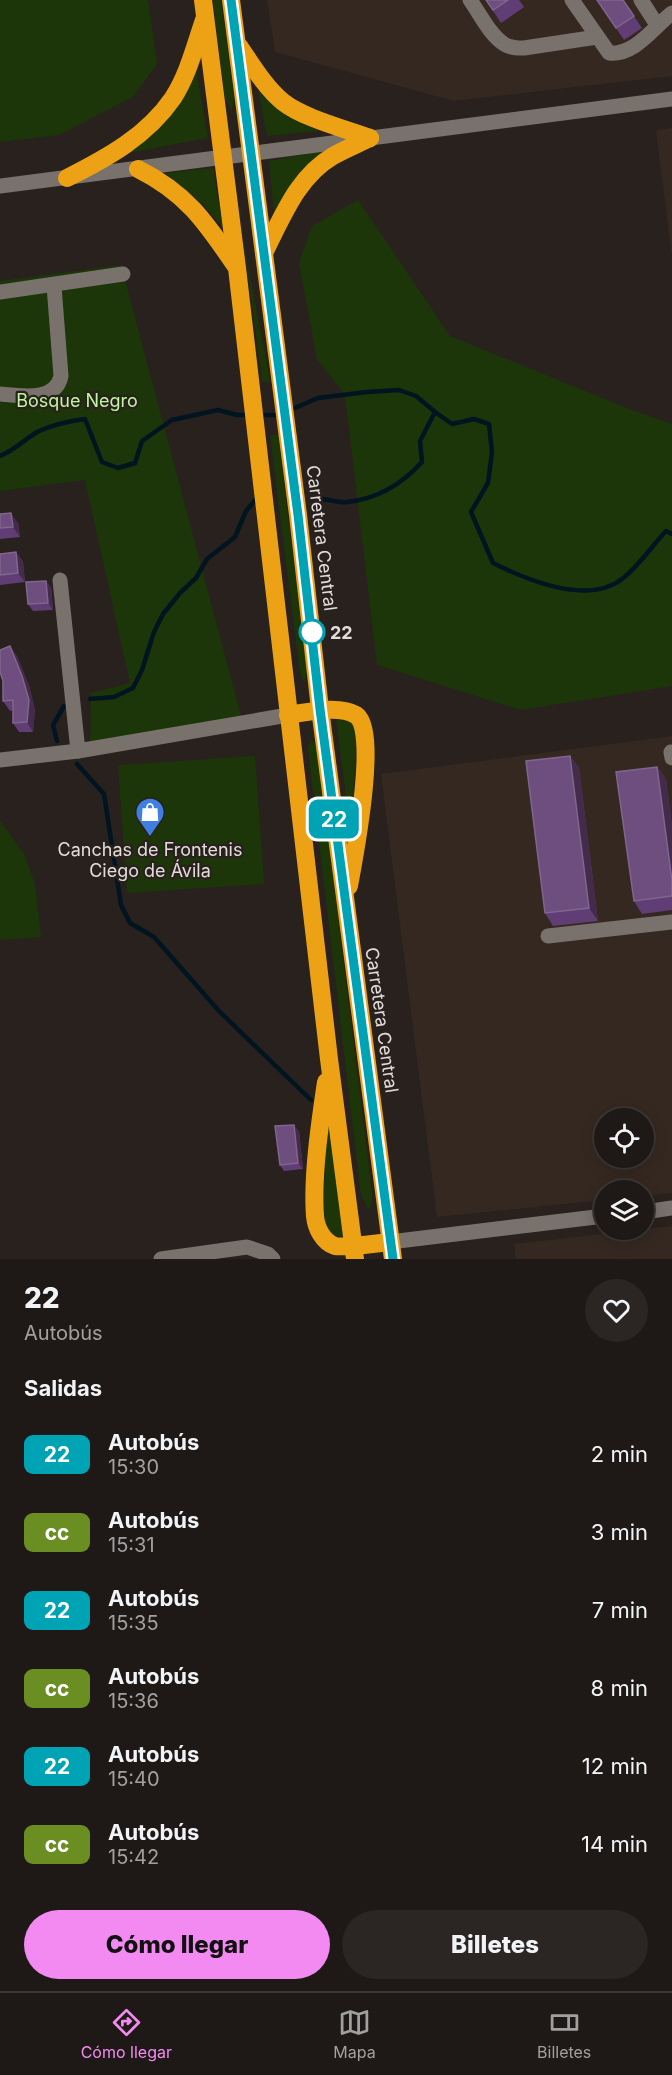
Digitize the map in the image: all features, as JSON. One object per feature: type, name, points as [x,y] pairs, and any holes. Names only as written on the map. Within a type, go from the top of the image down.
[{"type":"highway","name":"Carretera Central","points":[[231,0],[391,1250]]},
{"type":"highway","points":[[204,8],[354,1252]]},
{"type":"highway","points":[[67,178],[108,157],[147,129],[173,97],[191,60],[204,8]]},
{"type":"highway","points":[[236,43],[261,79],[284,103],[312,117],[370,138]]},
{"type":"highway","points":[[264,252],[291,200],[309,175],[332,157],[370,138]]},
{"type":"highway","points":[[138,169],[162,181],[187,202],[237,268]]},
{"type":"highway","points":[[288,715],[320,709],[351,713],[358,717],[365,731],[360,828],[345,902]]},
{"type":"highway","points":[[329,1059],[321,1111],[315,1218],[324,1239],[335,1246],[354,1252],[391,1250]]},
{"type":"street","points":[[470,0],[499,38],[514,48],[597,36]]},
{"type":"street","points":[[572,0],[609,53],[621,54],[635,46],[672,13]]},
{"type":"street","points":[[641,0],[657,25]]},
{"type":"street","points":[[0,186],[672,99]]},
{"type":"street","points":[[0,292],[54,286],[123,274]]},
{"type":"street","points":[[0,394],[41,395],[54,390],[60,384],[62,376],[54,286]]},
{"type":"street","points":[[60,580],[78,751]]},
{"type":"street","points":[[0,760],[78,751],[288,715]]},
{"type":"street","points":[[671,752],[672,758]]},
{"type":"street","points":[[548,936],[672,922]]},
{"type":"street","points":[[654,1211],[672,1208]]},
{"type":"street","points":[[391,1250],[594,1218]]},
{"type":"street","points":[[161,1259],[247,1247],[268,1254],[273,1259]]},
{"type":"shaded area","points":[[267,0],[672,0],[672,76],[454,101],[275,52]]},
{"type":"shaded area","points":[[672,128],[672,257],[656,130]]},
{"type":"shaded area","points":[[672,736],[672,1193],[654,1195],[654,1180],[594,1180],[594,1201],[437,1217],[381,774]]},
{"type":"shaded area","points":[[672,1226],[672,1259],[516,1259],[514,1244],[594,1235],[594,1240],[654,1240],[654,1228]]},
{"type":"green space","points":[[0,0],[148,0],[157,64],[133,97],[59,135],[0,142]]},
{"type":"green space","points":[[213,0],[221,0],[234,97],[232,111],[225,98]]},
{"type":"green space","points":[[196,69],[208,138],[128,153]]},
{"type":"green space","points":[[257,82],[300,122],[319,131],[267,136]]},
{"type":"green space","points":[[332,149],[274,215],[269,161]]},
{"type":"green space","points":[[213,168],[223,228],[204,205],[165,173]]},
{"type":"green space","points":[[235,174],[247,260],[270,381],[262,382]]},
{"type":"green space","points":[[358,200],[450,336],[672,424],[672,686],[521,710],[377,665],[345,395],[317,359],[299,263],[312,226]]},
{"type":"green space","name":"Bosque Negro","points":[[121,265],[244,727],[90,747],[91,693],[130,683],[85,480],[0,491],[0,281]]},
{"type":"green space","points":[[270,435],[278,435],[307,672],[304,683],[300,673]]},
{"type":"green space","points":[[336,718],[351,721],[357,733],[351,836]]},
{"type":"green space","points":[[311,739],[317,748],[372,1193],[369,1210],[361,1195],[308,749]]},
{"type":"green space","points":[[255,756],[264,884],[127,893],[118,765]]},
{"type":"green space","points":[[0,821],[24,854],[35,884],[41,937],[0,940]]},
{"type":"green space","points":[[328,1117],[345,1230],[343,1236],[332,1234],[322,1219]]},
{"type":"building","points":[[486,0],[508,0],[493,10]]},
{"type":"building","points":[[597,0],[623,0],[634,16],[616,28]]},
{"type":"building","points":[[11,513],[13,527],[0,528],[0,514]]},
{"type":"building","points":[[16,552],[18,573],[0,575],[0,554]]},
{"type":"building","points":[[46,581],[48,603],[28,604],[26,582]]},
{"type":"building","points":[[10,646],[29,700],[27,722],[13,723],[13,700],[3,701],[0,650]]},
{"type":"building","points":[[570,756],[589,908],[545,913],[526,761]]},
{"type":"building","points":[[657,767],[672,896],[634,901],[616,772]]},
{"type":"building","points":[[294,1125],[298,1163],[280,1165],[275,1126]]},
{"type":"waterway","points":[[288,411],[318,398],[399,390],[416,396],[452,424],[474,419],[489,424],[492,452],[488,483],[471,512],[493,563],[540,583],[575,590],[608,587],[628,574],[666,531],[672,534]]},
{"type":"waterway","points":[[0,456],[37,432],[85,419],[102,462],[118,468],[135,463],[142,441],[172,420],[218,410],[237,415],[251,415]]},
{"type":"waterway","points":[[323,499],[344,502],[369,498],[397,484],[422,462],[420,441],[435,412]]},
{"type":"waterway","points":[[259,415],[281,415]]},
{"type":"waterway","points":[[90,699],[114,697],[133,688],[163,614],[196,578],[207,559],[235,537],[246,511],[257,498]]},
{"type":"waterway","points":[[57,741],[53,725],[64,706]]},
{"type":"waterway","points":[[77,764],[104,794],[121,905],[130,923],[154,937],[219,1011],[311,1100]]},
{"type":"bus line","name":"22","points":[[231,0],[298,515],[320,709],[393,1259]]},
{"type":"place","name":"22","points":[[312,632]]},
{"type":"place","name":"Canchas de Frontenis Ciego de Ávila","points":[[150,838]]}]
